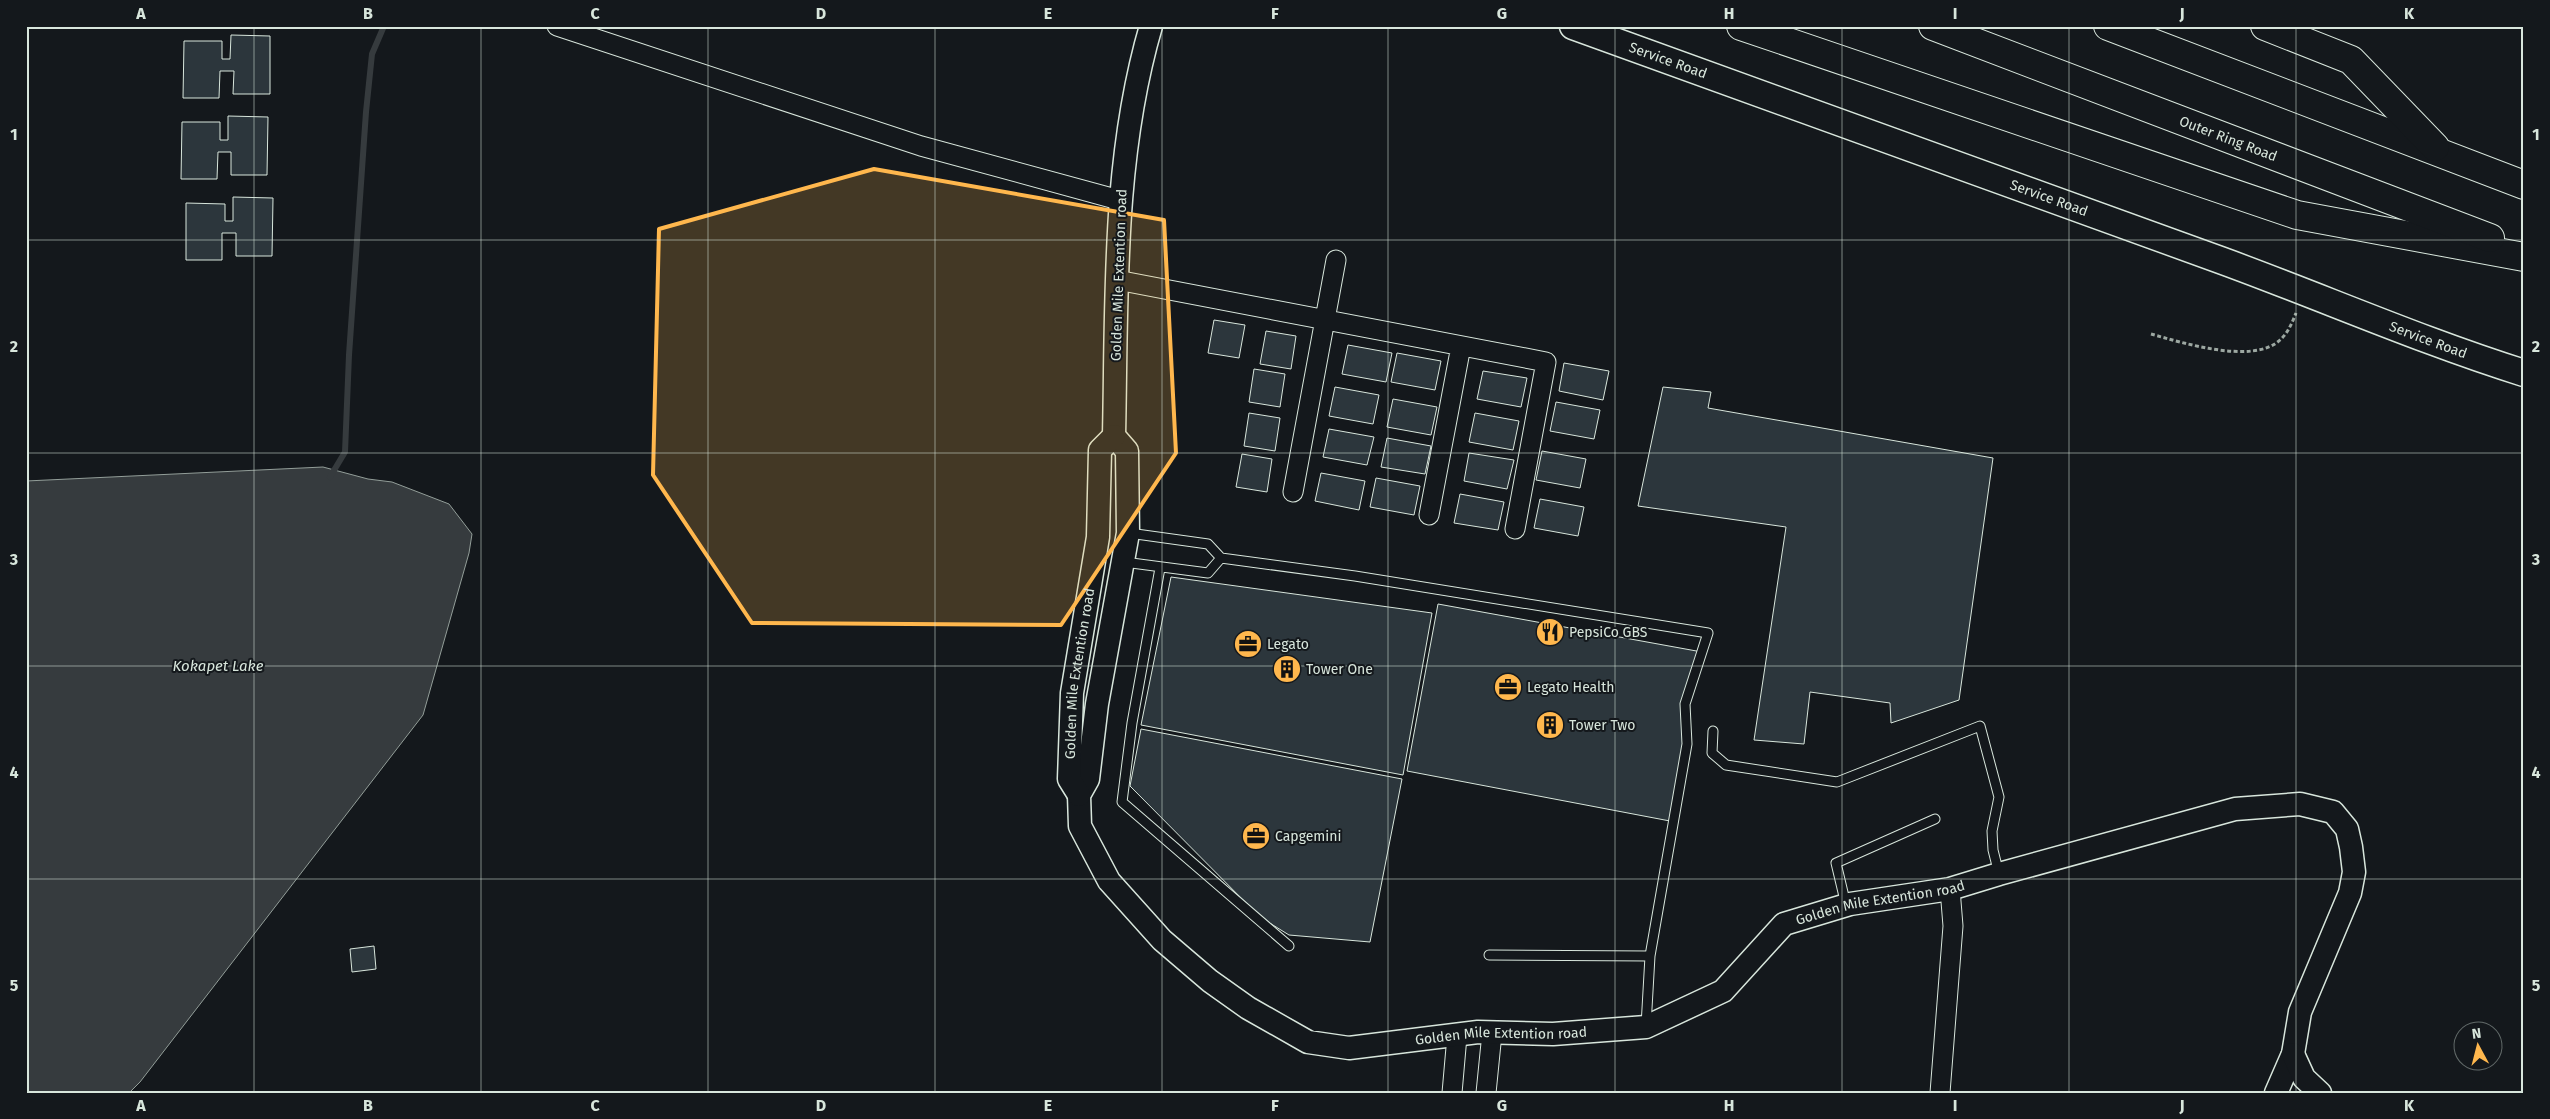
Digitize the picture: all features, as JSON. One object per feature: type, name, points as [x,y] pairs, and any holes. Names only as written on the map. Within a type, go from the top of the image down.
[{"type":"highway","points":[[1741,26],[2297,215],[2524,257]]},
{"type":"highway","name":"Outer Ring Road","points":[[1933,26],[2524,251]]},
{"type":"highway","points":[[2108,26],[2524,184]]},
{"type":"highway","points":[[2265,26],[2351,60],[2441,153]]},
{"type":"main road","name":"Service Road","points":[[1573,26],[2292,286],[2480,359],[2524,373]]},
{"type":"street","points":[[557,26],[921,146],[1119,200]]},
{"type":"street","name":"Golden Mile Extention road","points":[[1079,794],[1088,779],[1097,704],[1128,533],[1127,451],[1114,436],[1119,200],[1138,69],[1151,26]]},
{"type":"street","points":[[1293,492],[1336,260]]},
{"type":"street","points":[[1117,280],[1546,362],[1515,529]]},
{"type":"street","points":[[1429,515],[1461,346]]},
{"type":"street","name":"Golden Mile Extention road","points":[[1114,436],[1100,450],[1098,537],[1072,693],[1069,779],[1079,794],[1080,826],[1108,881],[1162,940],[1210,981],[1248,1008],[1308,1042],[1350,1048],[1492,1033],[1553,1034],[1646,1027],[1723,991],[1784,924],[1846,905],[1950,889],[2235,809],[2300,804],[2333,812],[2347,829],[2354,872],[2350,892],[2300,1012],[2293,1054],[2276,1093]]},
{"type":"street","points":[[1940,1093],[1953,926],[1950,889]]},
{"type":"street","points":[[1486,1093],[1492,1033]]},
{"type":"street","points":[[1452,1093],[1457,1036]]},
{"type":"street","points":[[2293,1054],[2304,1078],[2320,1093]]},
{"type":"lane","points":[[1128,533],[1208,544],[1221,558],[1355,576],[1708,633],[1685,704],[1687,744],[1650,956],[1646,1027]]},
{"type":"lane","points":[[1124,562],[1208,573],[1221,558]]},
{"type":"lane","points":[[1160,568],[1132,723],[1122,802],[1289,946]]},
{"type":"lane","points":[[1713,731],[1712,753],[1726,765],[1837,782],[1980,726],[1999,797],[1992,831],[1993,850],[1999,874]]},
{"type":"lane","points":[[1846,905],[1836,863],[1935,819]]},
{"type":"lane","points":[[1489,955],[1650,956]]},
{"type":"path","points":[[2151,334],[2225,352],[2264,349],[2280,341],[2292,325],[2298,309],[2292,286]]},
{"type":"highlighted area","points":[[874,169],[1164,220],[1176,453],[1061,625],[752,623],[653,475],[659,229]]},
{"type":"water","name":"Kokapet Lake","points":[[323,467],[368,479],[392,482],[449,504],[472,534],[469,553],[423,715],[140,1082],[129,1093],[26,1093],[26,481]]},
{"type":"building","points":[[231,35],[270,36],[270,94],[233,94],[234,71],[220,71],[219,98],[183,98],[184,41],[222,41],[222,59],[230,59]]},
{"type":"building","points":[[228,116],[268,117],[267,175],[231,175],[231,152],[218,152],[217,179],[181,179],[182,122],[220,122],[220,140],[228,140]]},
{"type":"building","points":[[233,197],[273,198],[272,256],[236,256],[236,233],[222,233],[222,260],[186,260],[186,203],[225,204],[225,221],[233,221]]},
{"type":"building","points":[[1214,320],[1245,325],[1239,358],[1208,353]]},
{"type":"building","points":[[1266,331],[1296,336],[1291,369],[1260,364]]},
{"type":"building","points":[[1348,345],[1392,353],[1386,382],[1342,374]]},
{"type":"building","points":[[1397,353],[1441,361],[1435,390],[1391,382]]},
{"type":"building","points":[[1564,363],[1609,371],[1603,400],[1559,391]]},
{"type":"building","points":[[1254,369],[1285,374],[1280,407],[1249,402]]},
{"type":"building","points":[[1483,371],[1527,378],[1521,407],[1477,399]]},
{"type":"building","points":[[1335,387],[1379,395],[1373,424],[1329,416]]},
{"type":"building","points":[[1663,387],[1711,392],[1708,408],[1993,458],[1959,700],[1891,723],[1890,703],[1810,692],[1804,744],[1754,740],[1786,527],[1638,506]]},
{"type":"building","points":[[1393,399],[1437,407],[1431,435],[1387,427]]},
{"type":"building","points":[[1556,402],[1600,410],[1594,439],[1550,431]]},
{"type":"building","points":[[1249,413],[1280,418],[1275,451],[1244,446]]},
{"type":"building","points":[[1475,413],[1519,421],[1513,450],[1469,442]]},
{"type":"building","points":[[1329,429],[1374,437],[1367,465],[1323,457]]},
{"type":"building","points":[[1387,438],[1431,446],[1425,474],[1381,467]]},
{"type":"building","points":[[1542,451],[1586,459],[1580,488],[1536,480]]},
{"type":"building","points":[[1469,453],[1514,460],[1507,489],[1464,481]]},
{"type":"building","points":[[1242,454],[1272,459],[1267,492],[1236,487]]},
{"type":"building","points":[[1321,473],[1365,481],[1359,510],[1315,501]]},
{"type":"building","points":[[1376,478],[1420,486],[1414,515],[1370,507]]},
{"type":"building","points":[[1460,494],[1504,502],[1498,530],[1454,523]]},
{"type":"building","points":[[1540,499],[1584,507],[1578,536],[1534,528]]},
{"type":"building","name":"Tower One","points":[[1171,577],[1432,613],[1403,775],[1141,725]]},
{"type":"building","name":"Tower Two","points":[[1438,604],[1702,652],[1685,704],[1685,745],[1670,821],[1407,771]]},
{"type":"building","points":[[1141,729],[1402,779],[1370,942],[1289,935],[1260,917],[1130,786]]},
{"type":"building","points":[[374,946],[376,969],[352,972],[350,949]]},
{"type":"waterway","points":[[330,477],[345,452],[349,355],[366,112],[372,54],[384,26]]},
{"type":"place","name":"PepsiCo GBS","points":[[1550,632]]},
{"type":"place","name":"Legato","points":[[1248,644]]},
{"type":"place","name":"Tower One","points":[[1287,669]]},
{"type":"place","name":"Legato Health","points":[[1508,687]]},
{"type":"place","name":"Tower Two","points":[[1550,725]]},
{"type":"place","name":"Capgemini","points":[[1256,836]]}]
